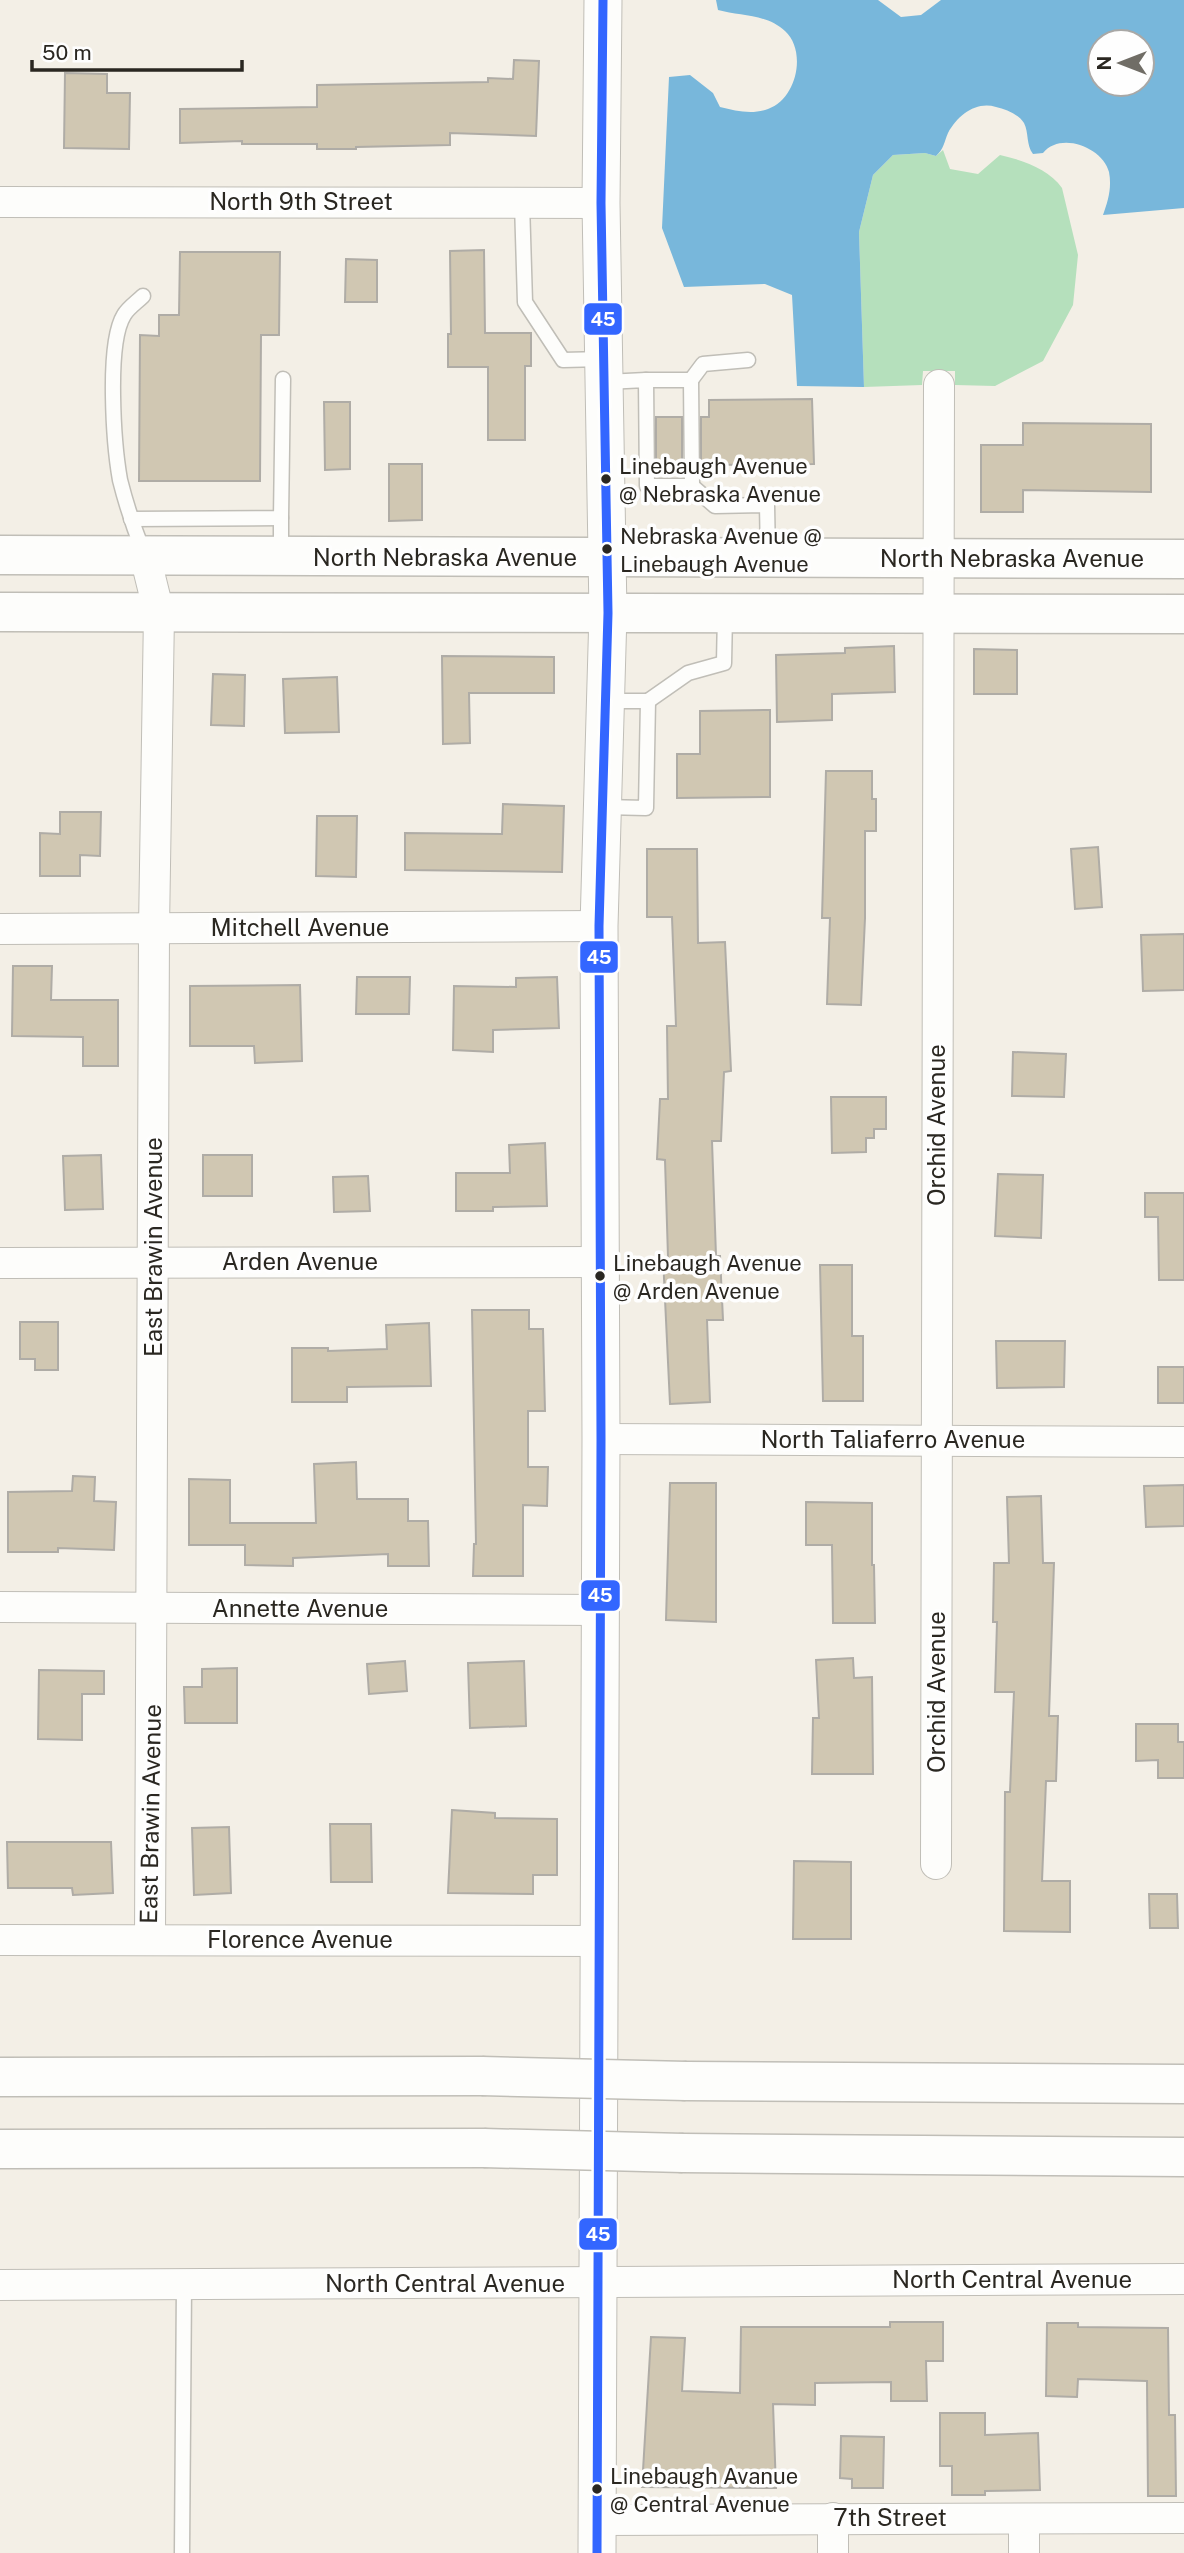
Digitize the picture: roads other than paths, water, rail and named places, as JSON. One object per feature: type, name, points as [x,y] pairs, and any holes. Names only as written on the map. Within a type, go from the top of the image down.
[{"type":"main road","name":"North Nebraska Avenue","points":[[0,555],[1184,559]]},
{"type":"main road","points":[[0,612],[1184,614]]},
{"type":"main road","points":[[0,2077],[482,2076],[686,2081],[1184,2084]]},
{"type":"main road","points":[[0,2149],[484,2148],[683,2153],[1184,2157]]},
{"type":"street","points":[[597,2536],[601,1439],[599,926],[608,613],[601,203],[603,0]]},
{"type":"street","name":"North 9th Street","points":[[0,202],[601,203]]},
{"type":"street","name":"Orchid Avenue","points":[[936,1864],[939,385]]},
{"type":"street","name":"East Brawin Avenue","points":[[145,556],[159,613],[154,929],[150,1940]]},
{"type":"street","name":"Mitchell Avenue","points":[[0,929],[599,926]]},
{"type":"street","name":"Arden Avenue","points":[[0,1263],[600,1262]]},
{"type":"street","name":"North Taliaferro Avenue","points":[[601,1439],[1184,1442]]},
{"type":"street","name":"Annette Avenue","points":[[0,1608],[600,1610]]},
{"type":"street","name":"Florence Avenue","points":[[0,1940],[599,1941]]},
{"type":"street","name":"North Central Avenue","points":[[0,2285],[1184,2278]]},
{"type":"street","points":[[833,2518],[833,2553]]},
{"type":"street","name":"7th Street","points":[[597,2536],[833,2518],[1184,2518]]},
{"type":"street","points":[[1024,2519],[1024,2553]]},
{"type":"lane","points":[[522,203],[525,302],[563,360],[646,380],[691,380]]},
{"type":"lane","points":[[143,296],[124,315],[114,348],[116,439],[120,479],[145,556]]},
{"type":"lane","points":[[692,486],[691,380],[703,364],[748,360]]},
{"type":"lane","points":[[280,557],[283,379]]},
{"type":"lane","points":[[646,380],[647,486],[692,486],[715,506],[767,505],[768,558]]},
{"type":"lane","points":[[131,519],[281,518]]},
{"type":"lane","points":[[605,701],[648,701],[688,673],[723,663],[725,613]]},
{"type":"lane","points":[[603,807],[646,808],[648,701]]},
{"type":"lane","points":[[182,2553],[184,2284]]},
{"type":"water","points":[[716,0],[878,0],[901,17],[921,15],[941,0],[1184,0],[1184,208],[1103,215],[1110,178],[1105,163],[1099,156],[1081,145],[1070,143],[1060,143],[1043,153],[1033,154],[1029,147],[1026,127],[1018,117],[989,106],[968,111],[952,126],[936,156],[925,153],[893,155],[873,175],[859,232],[864,387],[797,386],[792,295],[765,284],[684,287],[662,228],[669,77],[690,75],[713,93],[720,107],[750,112],[762,111],[778,104],[792,85],[796,74],[796,50],[785,31],[762,18],[718,10]]},
{"type":"place","name":"Linebaugh Avenue @ Nebraska Avenue","points":[[606,479]]},
{"type":"place","name":"Nebraska Avenue @ Linebaugh Avenue","points":[[607,549]]},
{"type":"place","name":"Linebaugh Avenue @ Arden Avenue","points":[[600,1276]]},
{"type":"place","name":"Linebaugh Avanue @ Central Avenue","points":[[597,2489]]}]
